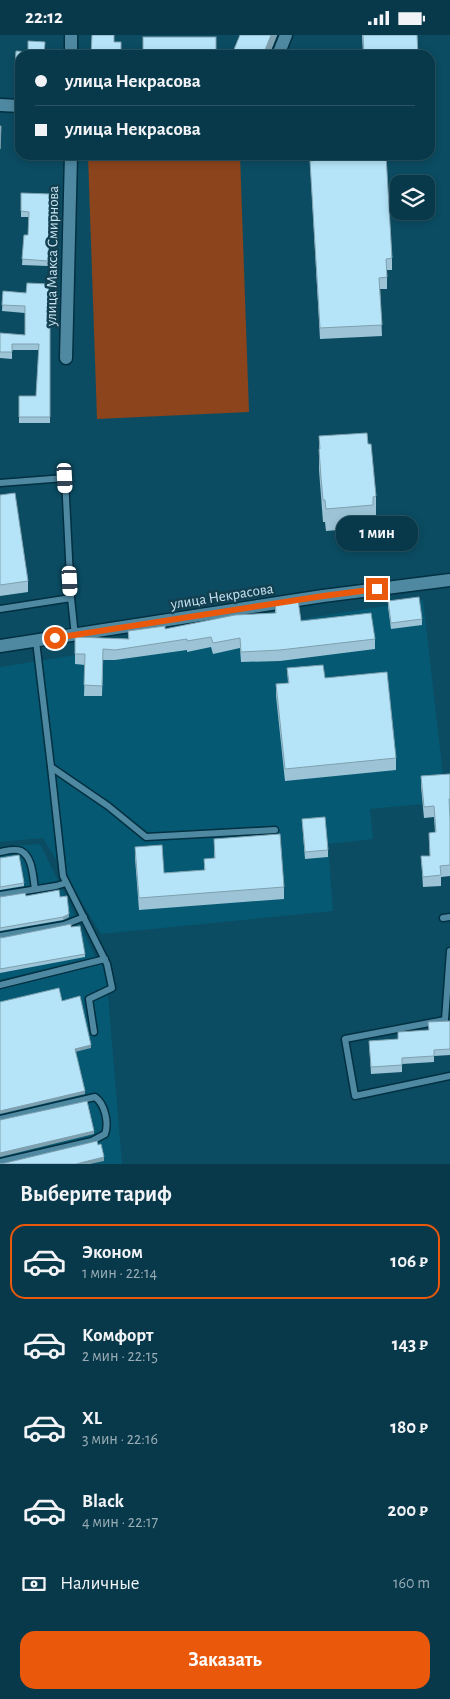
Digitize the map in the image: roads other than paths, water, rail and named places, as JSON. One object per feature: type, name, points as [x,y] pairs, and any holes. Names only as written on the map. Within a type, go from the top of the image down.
[{"type":"street","points":[[71,35],[71,50]]},
{"type":"street","points":[[280,50],[286,35]]},
{"type":"street","points":[[0,105],[15,106]]},
{"type":"street","name":"улица Макса Смирнова","points":[[66,358],[71,160]]},
{"type":"street","name":"улица Некрасова","points":[[0,646],[75,636],[323,596],[450,580]]},
{"type":"lane","points":[[0,483],[65,478],[70,598],[75,636]]},
{"type":"lane","points":[[0,609],[70,598]]},
{"type":"lane","points":[[36,641],[63,876],[105,959],[112,988],[89,999],[94,1032]]},
{"type":"lane","points":[[51,767],[108,806],[146,837],[275,830]]},
{"type":"lane","points":[[0,852],[15,850],[21,851],[26,855],[35,889]]},
{"type":"lane","points":[[0,895],[66,883]]},
{"type":"lane","points":[[0,936],[64,925],[84,917]]},
{"type":"lane","points":[[450,951],[445,1020],[345,1039],[355,1096],[450,1076]]},
{"type":"lane","points":[[0,985],[105,959]]},
{"type":"lane","points":[[0,1119],[95,1097],[102,1106],[107,1122],[105,1134],[92,1141],[0,1162]]}]
